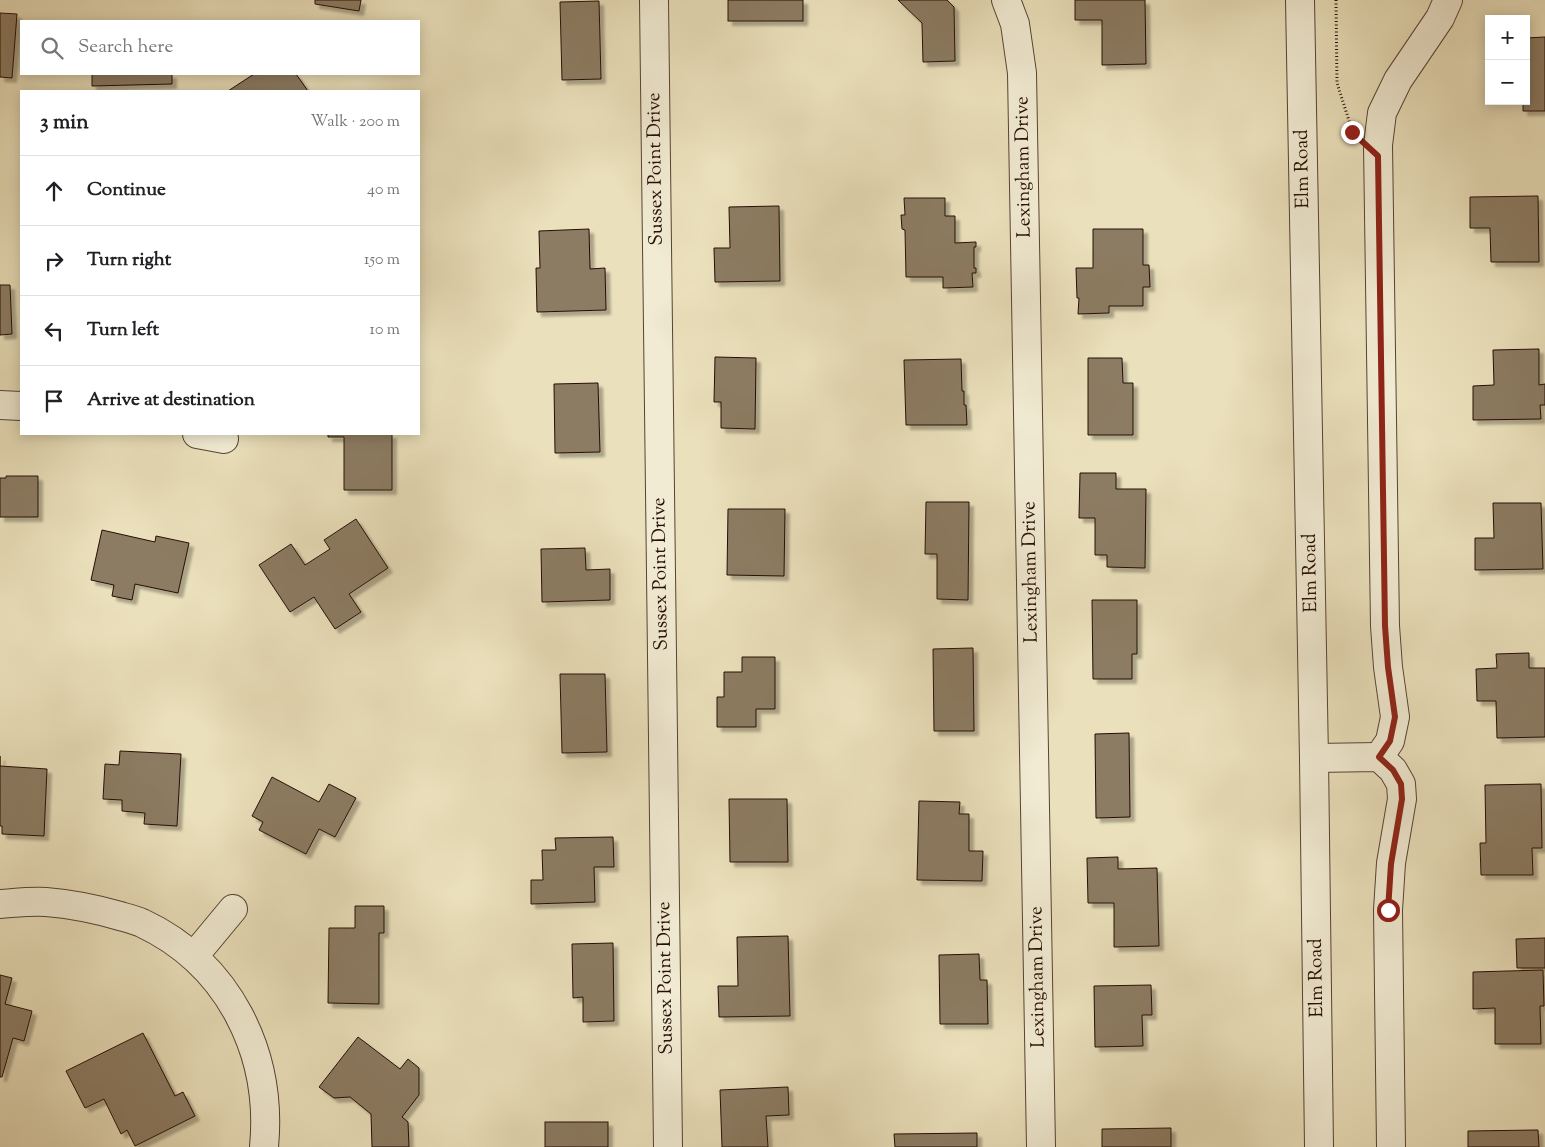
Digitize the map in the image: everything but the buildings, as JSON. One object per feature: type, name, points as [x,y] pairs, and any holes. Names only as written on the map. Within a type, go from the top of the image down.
[{"type":"street","name":"Sussex Point Drive","points":[[654,0],[668,1147]]},
{"type":"street","name":"Lexingham Drive","points":[[1006,0],[1015,24],[1022,72],[1041,1147]]},
{"type":"street","name":"Elm Road","points":[[1300,0],[1319,1147]]},
{"type":"street","points":[[1379,757],[1390,741],[1395,717],[1385,626],[1378,156],[1382,113],[1398,80],[1440,18],[1448,0]]},
{"type":"street","points":[[0,405],[20,406]]},
{"type":"street","points":[[202,435],[224,439]]},
{"type":"street","points":[[1314,758],[1379,757],[1393,770],[1401,784],[1402,799],[1391,864],[1388,910],[1391,1147]]},
{"type":"street","points":[[0,904],[45,902],[98,910],[141,922],[174,940],[194,956],[220,983],[240,1016],[256,1051],[264,1089],[266,1127],[264,1147]]},
{"type":"street","points":[[194,956],[233,909]]},
{"type":"path","points":[[1336,0],[1337,83],[1352,132],[1378,156]]},
{"type":"route","points":[[1352,132],[1378,156],[1385,626],[1395,717],[1390,741],[1379,757],[1393,770],[1401,784],[1402,799],[1391,864],[1388,910]]}]
